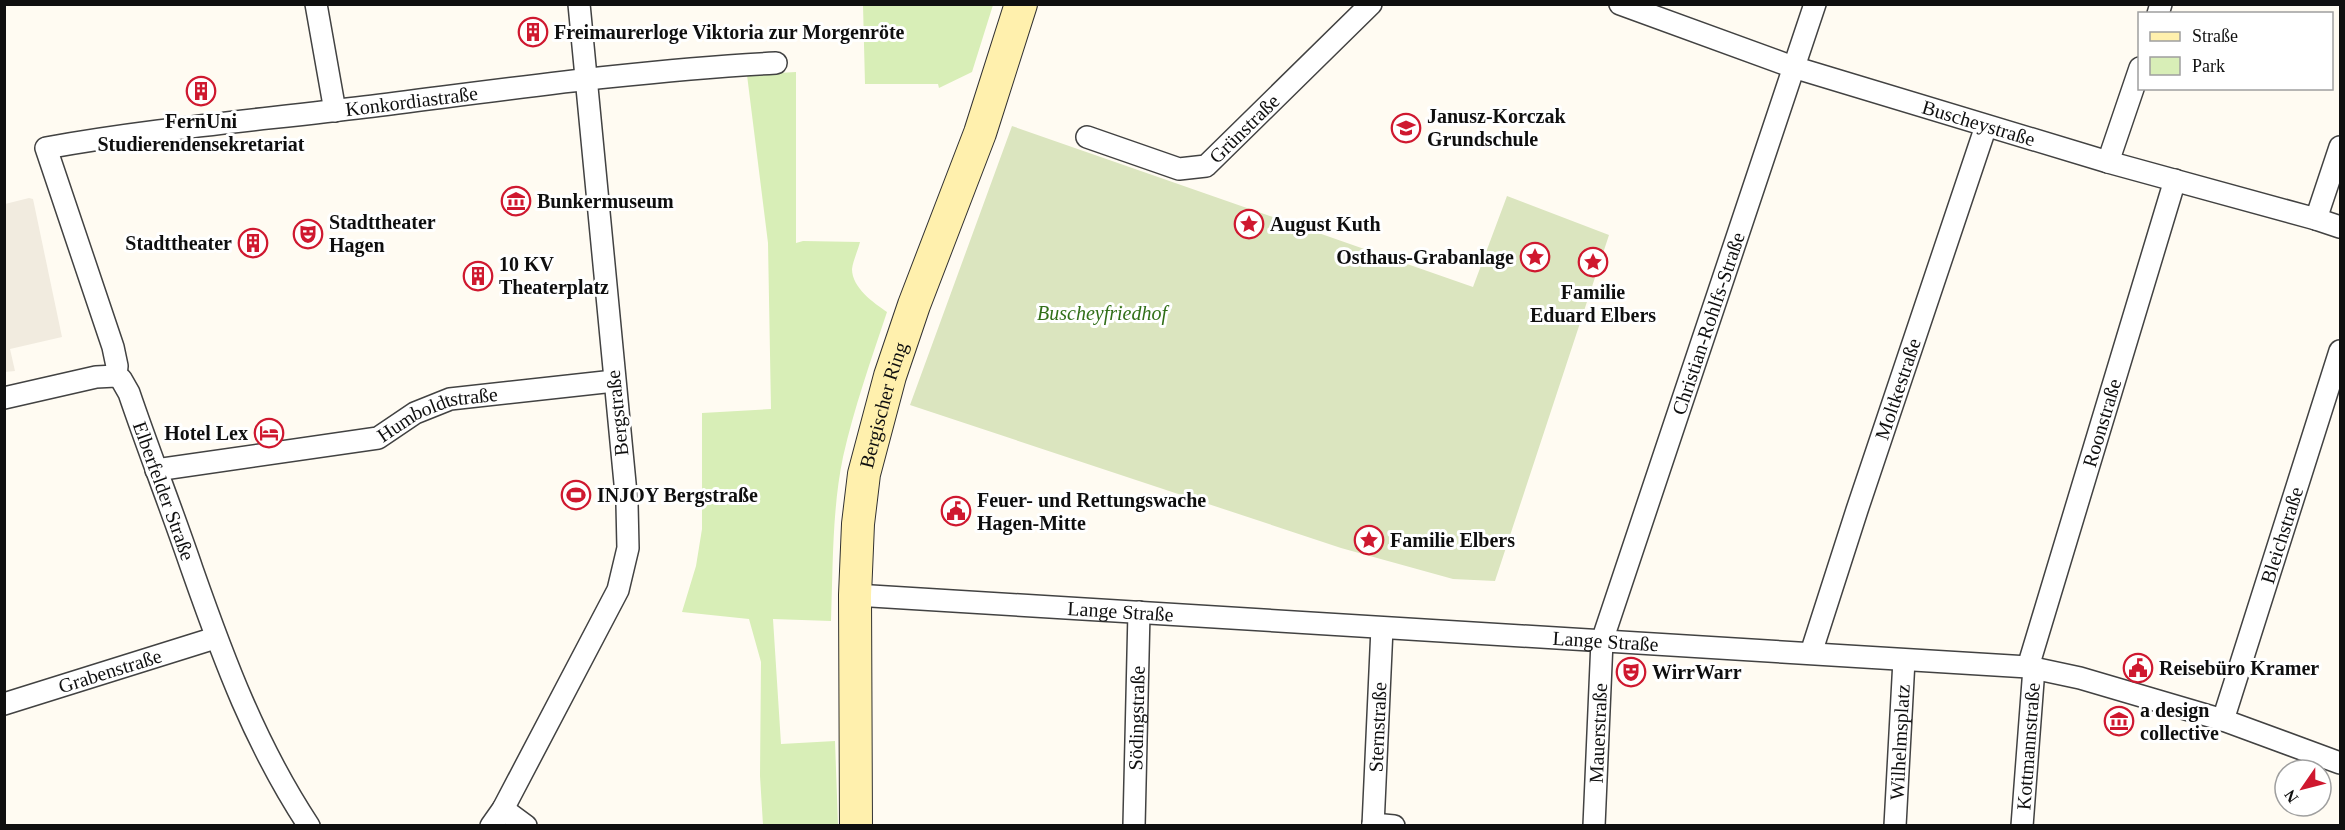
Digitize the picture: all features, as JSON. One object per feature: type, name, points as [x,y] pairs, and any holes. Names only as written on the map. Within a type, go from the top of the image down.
[{"type":"main road","name":"Bergischer Ring","points":[[856,825],[855,595],[858,524],[864,474],[882,402],[914,305],[980,133],[1021,4]]},
{"type":"street","points":[[316,4],[335,111]]},
{"type":"street","name":"Bergstraße","points":[[497,817],[618,590],[628,548],[627,504],[579,4]]},
{"type":"street","name":"Grünstraße","points":[[1087,137],[1179,169],[1206,166],[1371,4]]},
{"type":"street","name":"Buscheystraße","points":[[1620,4],[1794,67],[2108,162],[2340,227]]},
{"type":"street","name":"Christian-Rohlfs-Straße","points":[[1602,641],[1815,4]]},
{"type":"street","name":"Konkordiastraße","points":[[46,148],[133,135],[585,80],[717,66],[776,63]]},
{"type":"street","points":[[2108,162],[2138,71]]},
{"type":"street","name":"Moltkestraße","points":[[1811,653],[1986,126]]},
{"type":"street","points":[[2316,219],[2340,147]]},
{"type":"street","name":"Elberfelder Straße","points":[[46,148],[113,347],[117,366],[116,376],[125,384],[215,638],[239,697],[263,746],[309,825]]},
{"type":"street","name":"Roonstraße","points":[[2031,674],[2175,180]]},
{"type":"street","name":"Bleichstraße","points":[[2223,720],[2340,351]]},
{"type":"street","points":[[4,398],[96,377],[116,376]]},
{"type":"street","name":"Humboldtstraße","points":[[156,470],[378,438],[415,413],[450,399],[614,381]]},
{"type":"street","name":"Lange Straße","points":[[855,595],[1811,653],[2080,678],[2223,720],[2340,763]]},
{"type":"street","name":"Södingstraße","points":[[1134,825],[1139,612]]},
{"type":"street","name":"Sternstraße","points":[[1380,825],[1382,628]]},
{"type":"street","name":"Grabenstraße","points":[[4,704],[215,638]]},
{"type":"street","name":"Mauerstraße","points":[[1594,825],[1602,641]]},
{"type":"street","name":"Wilhelmsplatz","points":[[1894,825],[1904,660]]},
{"type":"street","name":"Kottmannstraße","points":[[2022,825],[2031,674]]},
{"type":"street","points":[[497,817],[526,825]]},
{"type":"green space","points":[[863,4],[993,5],[972,72],[939,88],[938,84],[865,84]]},
{"type":"green space","points":[[796,72],[796,243],[803,241],[860,242],[852,269],[853,276],[860,289],[887,312],[847,439],[839,477],[831,621],[773,619],[781,744],[835,741],[838,825],[763,825],[760,776],[761,662],[749,619],[682,612],[696,566],[702,529],[702,413],[771,409],[768,243],[747,75]]},
{"type":"green space","name":"Buscheyfriedhof","points":[[1012,126],[1473,287],[1507,196],[1609,235],[1495,581],[1453,579],[1341,548],[910,405]]},
{"type":"shaded area","points":[[33,199],[62,337],[10,349],[15,371],[5,372],[5,204]]},
{"type":"place","name":"Freimaurerloge Viktoria zur Morgenröte","points":[[533,32]]},
{"type":"place","name":"FernUni Studierendensekretariat","points":[[201,91]]},
{"type":"place","name":"Janusz-Korczak Grundschule","points":[[1406,128]]},
{"type":"place","name":"Bunkermuseum","points":[[516,201]]},
{"type":"place","name":"August Kuth","points":[[1249,224]]},
{"type":"place","name":"Stadttheater Hagen","points":[[308,234]]},
{"type":"place","name":"Stadttheater","points":[[253,243]]},
{"type":"place","name":"Osthaus-Grabanlage","points":[[1535,257]]},
{"type":"place","name":"Familie Eduard Elbers","points":[[1593,262]]},
{"type":"place","name":"10 KV Theaterplatz","points":[[478,276]]},
{"type":"place","name":"Hotel Lex","points":[[269,433]]},
{"type":"place","name":"INJOY Bergstraße","points":[[576,495]]},
{"type":"place","name":"Feuer- und Rettungswache Hagen-Mitte","points":[[956,511]]},
{"type":"place","name":"Familie Elbers","points":[[1369,540]]},
{"type":"place","name":"Reisebüro Kramer","points":[[2138,668]]},
{"type":"place","name":"WirrWarr","points":[[1631,672]]},
{"type":"place","name":"a design collective","points":[[2119,721]]}]
